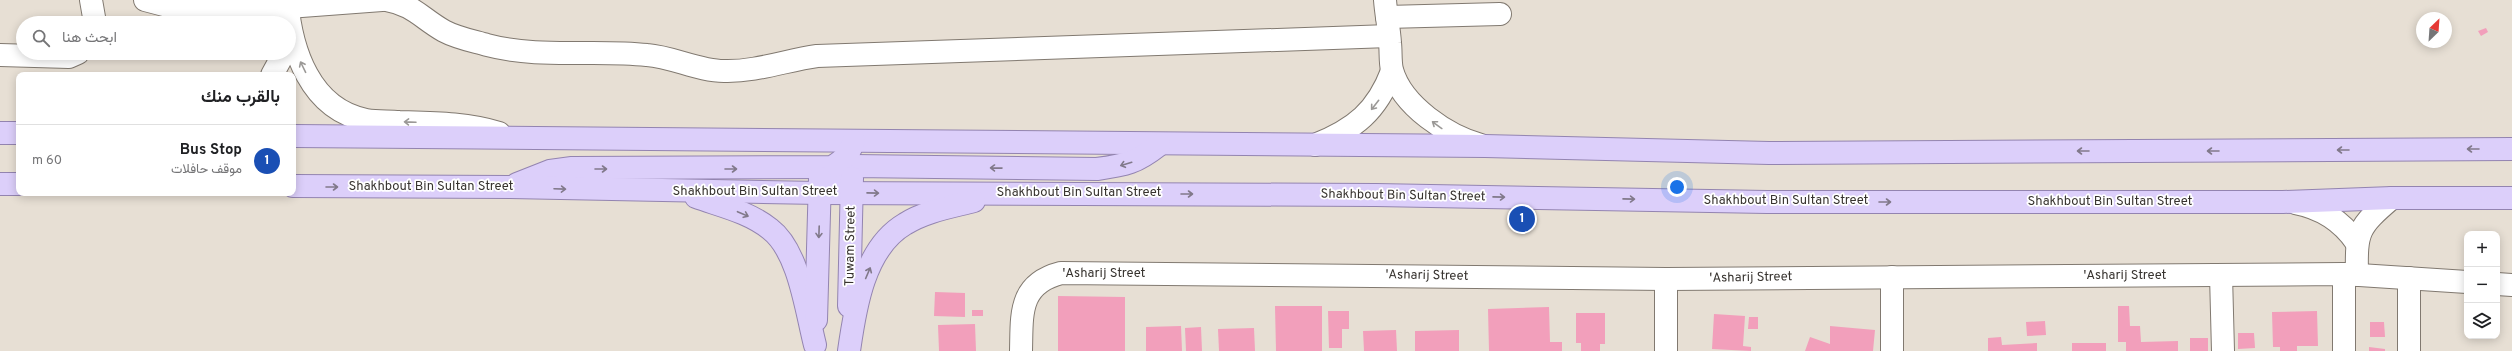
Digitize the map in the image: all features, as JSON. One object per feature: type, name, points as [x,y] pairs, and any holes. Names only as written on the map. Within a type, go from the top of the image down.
[{"type":"main road","points":[[0,133],[16,133]]},
{"type":"main road","points":[[296,136],[1485,146],[1769,153],[2512,149]]},
{"type":"main road","points":[[815,348],[820,193],[820,141]]},
{"type":"main road","points":[[510,187],[529,178],[572,168],[832,167],[842,161],[850,152],[854,141]]},
{"type":"main road","name":"Tuwam Street","points":[[848,351],[853,230],[852,192],[854,141]]},
{"type":"main road","points":[[820,193],[833,175],[853,166],[1097,169],[1119,166],[1140,160],[1159,144]]},
{"type":"main road","points":[[0,184],[16,184]]},
{"type":"main road","name":"Shakhbout Bin Sultan Street","points":[[296,186],[510,187],[680,192],[1376,195],[1767,202],[2284,202],[2392,198],[2512,198]]},
{"type":"main road","points":[[680,192],[744,214],[770,229],[778,237],[788,251],[797,276],[815,348]]},
{"type":"main road","points":[[848,351],[861,291],[878,252],[890,235],[904,224],[923,215],[1008,193]]},
{"type":"main road","points":[[818,261],[823,253],[832,251],[836,253],[842,261],[842,351]]},
{"type":"street","points":[[91,0],[94,16]]},
{"type":"street","points":[[145,0],[164,5],[382,0]]},
{"type":"street","points":[[386,0],[402,3],[417,11],[430,22],[446,32],[489,45],[556,54],[618,52],[649,55],[724,72],[817,56],[1387,18],[1500,14]]},
{"type":"street","points":[[287,3],[287,16]]},
{"type":"street","points":[[1387,18],[1392,70],[1408,97],[1430,119],[1456,136],[1485,146]]},
{"type":"street","points":[[296,52],[311,82],[334,108],[349,115],[366,120],[476,127],[518,138]]},
{"type":"street","points":[[0,55],[16,55]]},
{"type":"street","points":[[274,72],[280,60]]},
{"type":"street","points":[[1315,145],[1346,131],[1359,122],[1379,99],[1392,70]]},
{"type":"street","points":[[2344,351],[2351,275],[2356,242],[2366,223],[2392,198]]},
{"type":"street","points":[[2284,202],[2308,206],[2330,216],[2349,232],[2356,242]]},
{"type":"street","name":"'Asharij Street","points":[[1021,351],[1022,314],[1027,296],[1040,281],[1061,273],[1666,279],[2351,275],[2464,282]]},
{"type":"street","points":[[2221,275],[2223,351]]},
{"type":"street","points":[[1892,277],[1892,351]]},
{"type":"street","points":[[2409,278],[2409,351]]},
{"type":"street","points":[[1666,279],[1666,351]]},
{"type":"street","points":[[2500,284],[2512,285]]},
{"type":"building","points":[[2486,28],[2488,32],[2481,36],[2478,31]]},
{"type":"building","points":[[935,292],[965,293],[965,317],[934,316]]},
{"type":"building","points":[[1058,296],[1125,297],[1125,351],[1058,351]]},
{"type":"building","points":[[1275,306],[1322,306],[1322,351],[1276,351]]},
{"type":"building","points":[[2118,306],[2129,306],[2130,326],[2140,326],[2141,342],[2178,341],[2178,351],[2126,351],[2126,342],[2118,342]]},
{"type":"building","points":[[1549,307],[1550,342],[1562,342],[1562,351],[1489,351],[1488,309]]},
{"type":"building","points":[[972,310],[983,310],[983,316],[972,316]]},
{"type":"building","points":[[1328,311],[1349,311],[1349,329],[1342,329],[1342,348],[1329,348]]},
{"type":"building","points":[[2317,311],[2318,346],[2297,346],[2297,351],[2280,351],[2280,347],[2273,347],[2272,312]]},
{"type":"building","points":[[1576,313],[1605,313],[1605,344],[1600,344],[1600,351],[1581,351],[1581,343],[1576,343]]},
{"type":"building","points":[[1714,314],[1745,316],[1743,346],[1751,347],[1751,351],[1712,349]]},
{"type":"building","points":[[1749,317],[1758,317],[1758,329],[1748,329]]},
{"type":"building","points":[[2045,321],[2046,335],[2027,336],[2026,322]]},
{"type":"building","points":[[2370,322],[2384,322],[2385,337],[2370,337]]},
{"type":"building","points":[[975,324],[976,351],[939,351],[938,325]]},
{"type":"building","points":[[1181,326],[1182,351],[1146,351],[1146,327]]},
{"type":"building","points":[[1830,326],[1875,330],[1873,351],[1805,351],[1810,337],[1830,344]]},
{"type":"building","points":[[1201,327],[1202,351],[1186,351],[1185,328]]},
{"type":"building","points":[[1254,328],[1255,351],[1219,351],[1218,329]]},
{"type":"building","points":[[1396,330],[1397,351],[1364,351],[1363,331]]},
{"type":"building","points":[[1459,330],[1459,351],[1415,351],[1415,331]]},
{"type":"building","points":[[2238,333],[2254,333],[2255,348],[2238,349]]},
{"type":"building","points":[[2001,337],[2002,345],[2037,343],[2037,351],[1988,351],[1988,338]]},
{"type":"building","points":[[2190,338],[2208,338],[2208,351],[2190,351]]},
{"type":"building","points":[[2072,343],[2106,343],[2106,351],[2072,351]]},
{"type":"building","points":[[2369,347],[2385,349],[2385,351],[2369,351]]},
{"type":"place","name":"Bus Stop","points":[[1522,219]]}]
